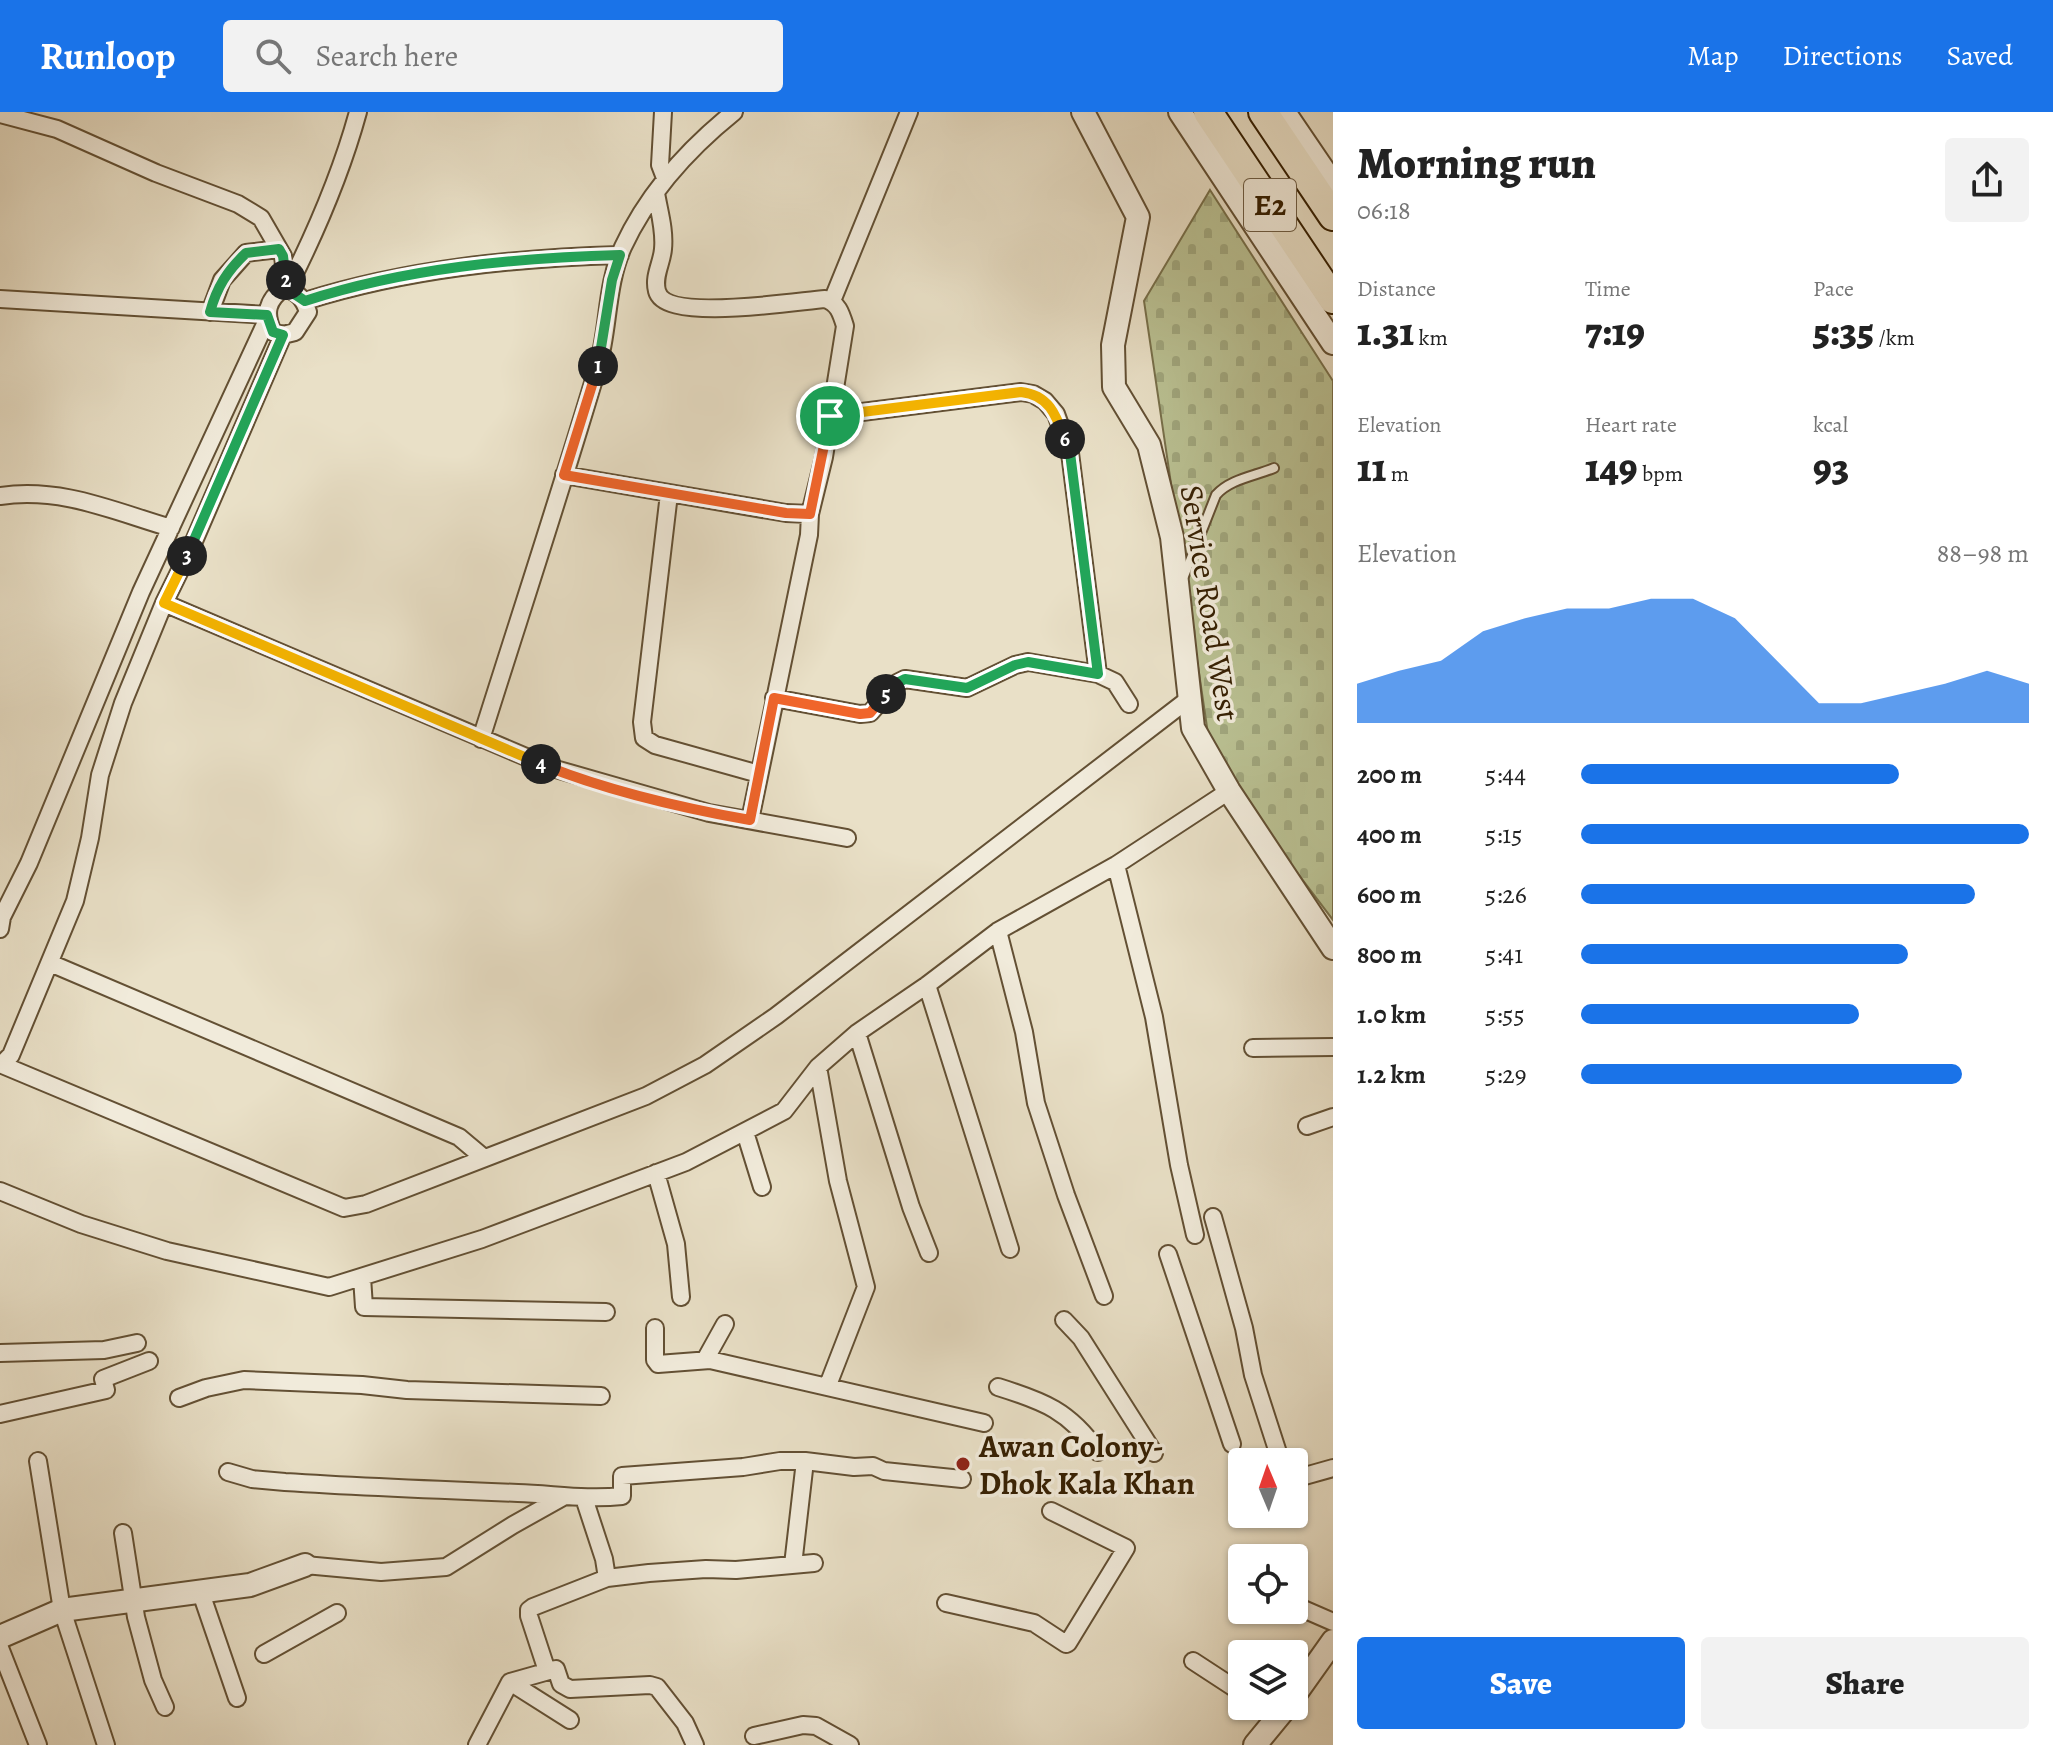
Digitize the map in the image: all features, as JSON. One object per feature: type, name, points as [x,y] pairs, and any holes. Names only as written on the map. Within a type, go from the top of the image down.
[{"type":"highway","name":"E2","points":[[1208,112],[1333,299]]},
{"type":"highway","name":"E2","points":[[1263,112],[1333,216]]},
{"type":"street","points":[[287,289],[338,176],[358,112]]},
{"type":"street","points":[[663,112],[660,165],[665,178]]},
{"type":"street","points":[[481,739],[599,362],[612,280],[620,255],[665,178],[700,139],[734,112]]},
{"type":"street","points":[[832,301],[909,112]]},
{"type":"street","name":"Service Road West","points":[[1083,112],[1138,217],[1113,345],[1114,387],[1149,445],[1172,537],[1193,728],[1229,791],[1333,948]]},
{"type":"street","points":[[1180,112],[1333,343]]},
{"type":"street","points":[[1284,112],[1333,184]]},
{"type":"street","points":[[0,114],[57,129],[156,173],[238,204],[261,218],[283,256],[287,289]]},
{"type":"street","points":[[656,193],[663,233],[656,286],[662,300],[677,307],[736,308],[832,301],[841,310],[845,326],[810,514],[809,535],[750,820]]},
{"type":"street","points":[[210,312],[222,280],[246,253],[279,249]]},
{"type":"street","points":[[305,301],[379,280],[445,269],[576,256],[620,255]]},
{"type":"street","points":[[0,929],[6,907],[29,863],[141,592],[267,318],[272,296],[284,288],[305,301],[308,312],[295,332],[283,335],[273,332],[267,318]]},
{"type":"street","points":[[0,299],[267,318]]},
{"type":"street","points":[[1,1062],[11,1055],[75,901],[90,838],[100,775],[115,728],[164,603],[283,335]]},
{"type":"street","points":[[830,416],[1021,392],[1045,401],[1056,414],[1070,453],[1098,674]]},
{"type":"street","points":[[564,475],[786,513],[810,514]]},
{"type":"street","points":[[0,496],[25,492],[58,494],[171,528]]},
{"type":"street","points":[[669,494],[642,722],[644,738],[655,745],[759,774]]},
{"type":"street","points":[[164,603],[552,768],[709,813],[847,838]]},
{"type":"street","points":[[774,698],[860,714],[870,713],[897,683],[905,679],[967,688],[1028,662],[1098,674],[1115,682],[1129,704]]},
{"type":"street","points":[[1,1062],[344,1208],[366,1204],[646,1096],[705,1065],[776,1016],[1190,698]]},
{"type":"street","points":[[0,1191],[81,1224],[167,1251],[329,1287],[482,1239],[686,1162],[784,1111],[818,1067],[857,1033],[998,931],[1116,865],[1229,791]]},
{"type":"street","points":[[1116,865],[1154,1017],[1176,1150],[1195,1235]]},
{"type":"street","points":[[998,931],[1024,1032],[1036,1103],[1104,1296]]},
{"type":"street","points":[[50,963],[459,1137],[484,1158]]},
{"type":"street","points":[[927,985],[1010,1249]]},
{"type":"street","points":[[857,1033],[911,1207],[929,1253]]},
{"type":"street","points":[[1253,1048],[1333,1047]]},
{"type":"street","points":[[818,1067],[838,1181],[866,1287],[828,1385]]},
{"type":"street","points":[[1307,1126],[1333,1117]]},
{"type":"street","points":[[745,1132],[762,1187]]},
{"type":"street","points":[[656,1173],[676,1244],[681,1297]]},
{"type":"street","points":[[1213,1217],[1244,1328],[1253,1375],[1276,1448]]},
{"type":"street","points":[[1168,1254],[1232,1444]]},
{"type":"street","points":[[362,1277],[364,1307],[606,1312]]},
{"type":"street","points":[[1064,1320],[1081,1338],[1154,1453]]},
{"type":"street","points":[[705,1360],[725,1324]]},
{"type":"street","points":[[655,1328],[656,1363],[705,1360],[828,1385],[984,1423]]},
{"type":"street","points":[[0,1353],[104,1350],[137,1343]]},
{"type":"street","points":[[0,1414],[106,1390],[103,1379],[149,1361]]},
{"type":"street","points":[[179,1398],[206,1388],[244,1380],[407,1390],[601,1396]]},
{"type":"street","points":[[998,1387],[1045,1402],[1061,1413],[1098,1452]]},
{"type":"street","points":[[38,1461],[62,1610],[106,1745]]},
{"type":"street","points":[[793,1565],[805,1461]]},
{"type":"street","points":[[228,1472],[252,1479],[285,1482],[584,1498],[622,1496],[622,1476],[805,1461],[873,1466],[884,1471],[962,1479]]},
{"type":"street","points":[[1308,1475],[1333,1468]]},
{"type":"street","points":[[0,1637],[62,1610],[250,1585],[305,1565],[381,1572],[446,1567],[564,1497]]},
{"type":"street","points":[[584,1498],[607,1578]]},
{"type":"street","points":[[946,1603],[1034,1623],[1068,1643],[1126,1548],[1051,1511]]},
{"type":"street","points":[[123,1533],[132,1602],[146,1657],[165,1707]]},
{"type":"street","points":[[547,1671],[529,1610],[533,1607],[607,1578],[814,1563]]},
{"type":"street","points":[[201,1593],[237,1698]]},
{"type":"street","points":[[1308,1611],[1333,1622]]},
{"type":"street","points":[[264,1654],[337,1613]]},
{"type":"street","points":[[1308,1676],[1333,1641]]},
{"type":"street","points":[[0,1648],[38,1745]]},
{"type":"street","points":[[1193,1661],[1228,1684]]},
{"type":"street","points":[[477,1745],[510,1682],[557,1670],[561,1684],[570,1689],[657,1687],[685,1723],[695,1745]]},
{"type":"street","points":[[510,1682],[570,1720]]},
{"type":"street","points":[[1255,1745],[1270,1720]]},
{"type":"street","points":[[754,1736],[803,1725],[816,1726],[850,1745]]},
{"type":"lane","points":[[1179,597],[1184,574],[1216,495],[1221,489],[1240,480],[1274,468]]},
{"type":"green space","points":[[1210,190],[1333,381],[1333,920],[1212,761],[1144,301]]},
{"type":"place","name":"Awan Colony- Dhok Kala Khan","points":[[963,1464]]},
{"type":"route","points":[[279,249],[283,256],[287,289],[305,301],[379,280],[445,269],[576,256],[620,255],[612,280],[599,362],[564,475],[786,513],[810,514],[830,416],[1021,392],[1045,401],[1056,414],[1070,453],[1098,674],[1028,662],[996,673],[967,688],[905,679],[897,683],[870,713],[860,714],[774,698],[750,820],[709,813],[552,768],[164,603],[283,335],[273,332],[267,315],[210,312],[222,280],[246,253],[279,249]]}]
